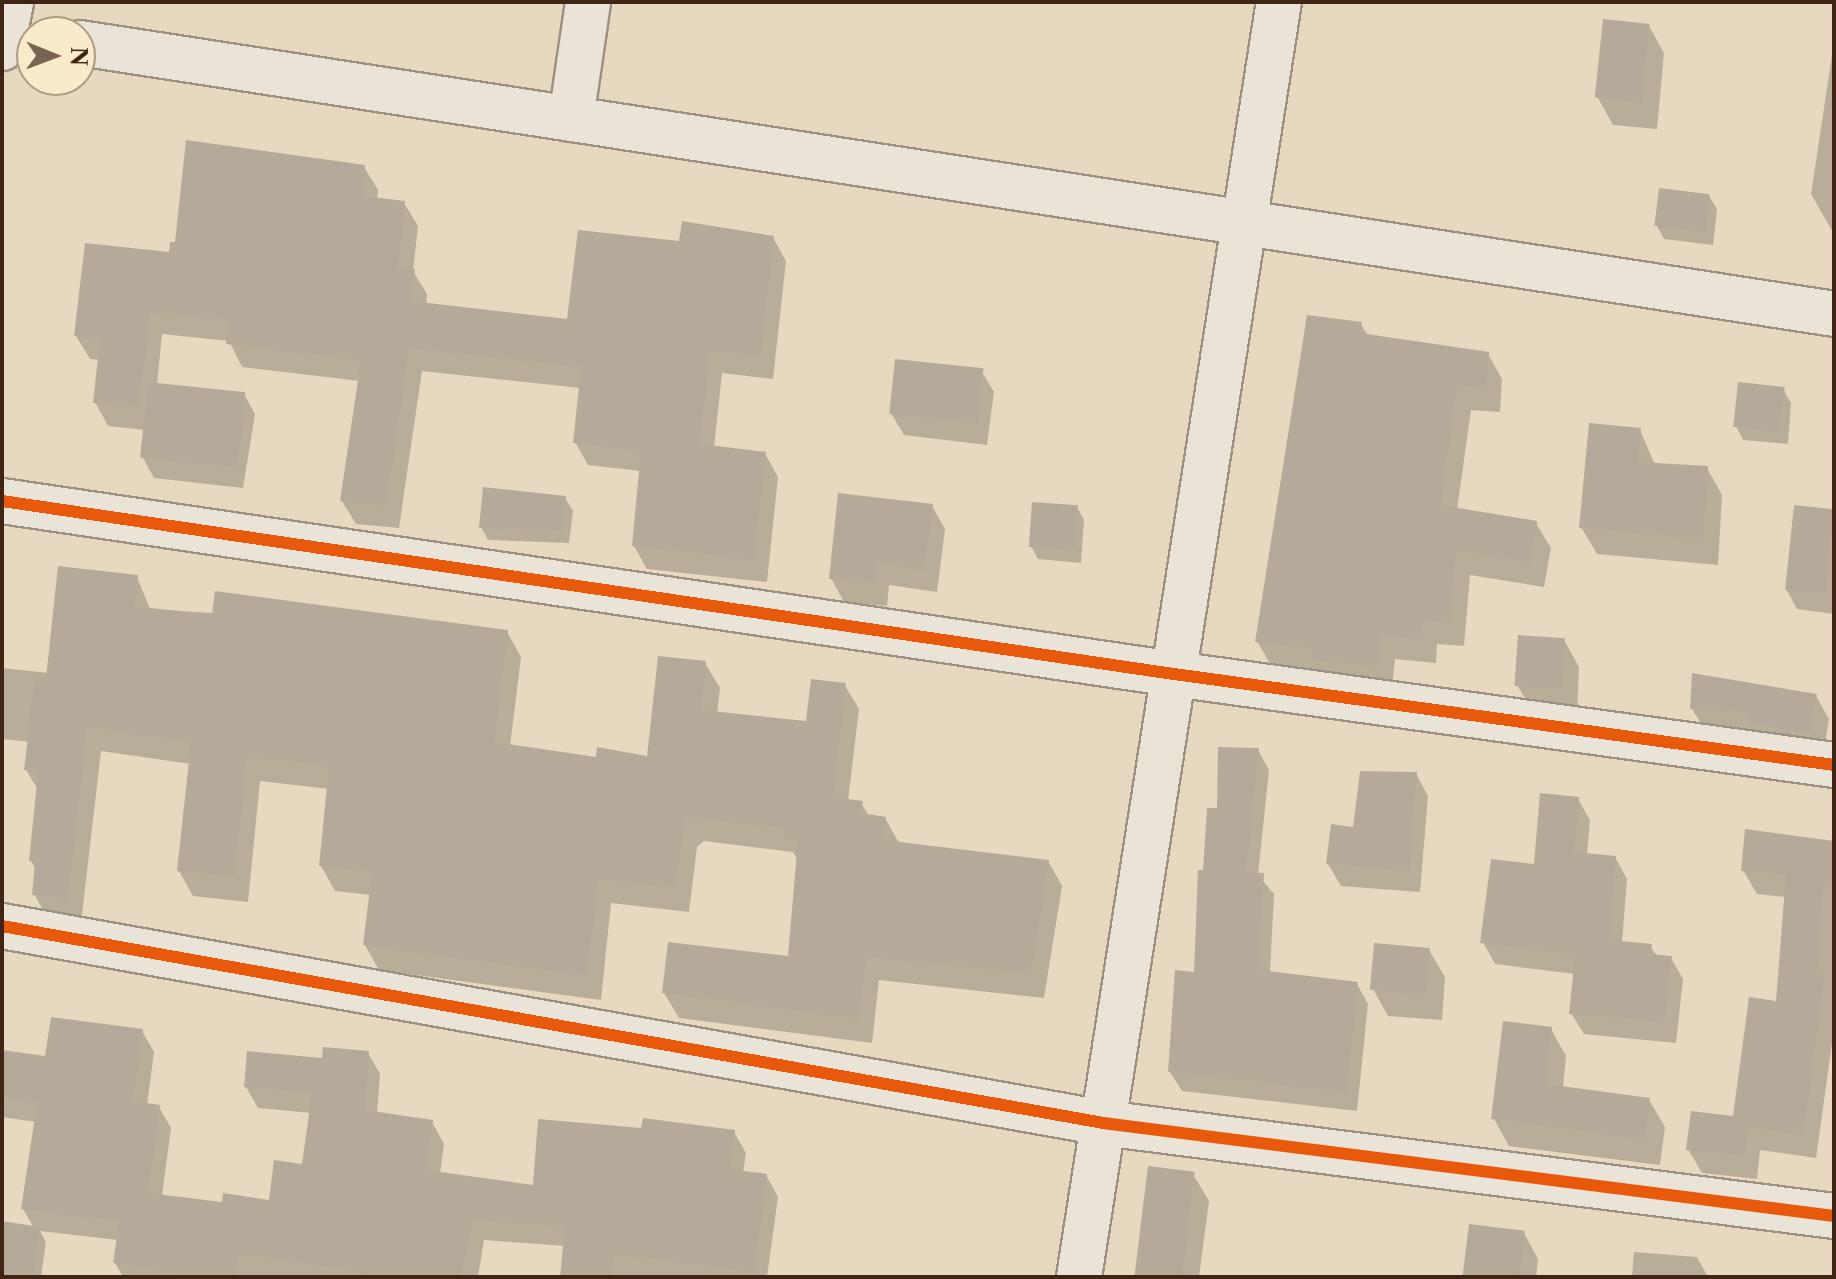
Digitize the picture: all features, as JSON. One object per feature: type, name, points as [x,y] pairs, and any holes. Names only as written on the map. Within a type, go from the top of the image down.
[{"type":"street","points":[[571,119],[588,2]]},
{"type":"street","points":[[1079,1277],[1279,2]]},
{"type":"street","points":[[96,45],[1834,314]]},
{"type":"street","points":[[2,501],[1174,674],[1834,765]]},
{"type":"street","points":[[2,926],[1103,1123],[1834,1216]]},
{"type":"building","points":[[1603,19],[1650,24],[1641,102],[1595,98]]},
{"type":"building","points":[[186,140],[365,165],[363,196],[405,201],[398,268],[415,269],[411,301],[567,319],[578,230],[679,241],[682,221],[774,236],[760,357],[709,350],[700,444],[766,452],[754,560],[632,546],[641,450],[573,443],[581,367],[409,348],[386,506],[340,501],[361,360],[226,344],[229,320],[150,312],[139,408],[93,403],[100,339],[74,336],[85,243],[169,252],[170,242],[175,242]]},
{"type":"building","points":[[1659,188],[1710,194],[1705,232],[1654,226]]},
{"type":"building","points":[[1307,315],[1362,322],[1360,333],[1489,352],[1486,388],[1457,386],[1440,505],[1537,521],[1531,563],[1456,550],[1450,622],[1423,620],[1422,639],[1381,635],[1378,666],[1312,660],[1313,648],[1255,642]]},
{"type":"building","points":[[895,359],[984,368],[978,423],[889,414]]},
{"type":"building","points":[[148,382],[245,392],[238,468],[140,458]]},
{"type":"building","points":[[1738,382],[1785,387],[1780,432],[1733,427]]},
{"type":"building","points":[[1589,423],[1641,428],[1638,462],[1708,466],[1703,539],[1579,528]]},
{"type":"building","points":[[483,487],[566,496],[563,531],[479,528]]},
{"type":"building","points":[[838,493],[933,504],[924,570],[877,562],[875,584],[829,579]]},
{"type":"building","points":[[1032,502],[1078,505],[1075,550],[1029,547]]},
{"type":"building","points":[[1794,505],[1834,509],[1825,594],[1785,590]]},
{"type":"building","points":[[58,566],[138,575],[134,606],[212,615],[215,591],[508,630],[494,742],[596,757],[597,747],[647,756],[658,656],[706,661],[701,710],[806,721],[811,679],[846,683],[833,797],[863,801],[861,813],[886,817],[883,840],[1049,860],[1031,974],[866,956],[859,1019],[662,993],[668,942],[788,956],[798,840],[783,838],[784,828],[689,817],[684,821],[676,888],[598,879],[587,976],[363,945],[372,872],[319,866],[329,766],[247,757],[234,877],[177,871],[191,742],[87,727],[68,899],[32,895],[35,862],[29,861],[38,772],[24,770],[35,676],[46,678]]},
{"type":"building","points":[[1518,635],[1565,638],[1561,689],[1514,686]]},
{"type":"building","points":[[1692,673],[1817,694],[1810,733],[1748,722],[1749,712],[1690,709]]},
{"type":"building","points":[[1218,747],[1259,748],[1246,872],[1264,873],[1259,970],[1358,982],[1347,1092],[1168,1072],[1175,970],[1194,972],[1198,870],[1203,870],[1207,808],[1217,808]]},
{"type":"building","points":[[1360,771],[1417,772],[1409,871],[1326,864],[1331,824],[1353,827]]},
{"type":"building","points":[[1540,793],[1579,797],[1574,852],[1616,856],[1610,940],[1652,944],[1651,954],[1672,956],[1664,1022],[1569,1014],[1575,955],[1480,943],[1491,859],[1534,864]]},
{"type":"building","points":[[1745,829],[1834,841],[1834,882],[1824,881],[1817,975],[1825,975],[1803,1135],[1747,1127],[1744,1156],[1686,1150],[1691,1111],[1733,1116],[1749,997],[1776,1001],[1786,875],[1741,871]]},
{"type":"building","points":[[1374,943],[1430,948],[1426,995],[1370,990]]},
{"type":"building","points":[[51,1017],[143,1029],[133,1101],[160,1105],[148,1193],[222,1202],[223,1193],[269,1200],[274,1160],[302,1164],[312,1093],[244,1087],[247,1051],[322,1058],[323,1047],[369,1051],[365,1110],[433,1120],[426,1170],[533,1185],[538,1119],[641,1128],[643,1118],[735,1130],[729,1169],[767,1174],[754,1272],[614,1254],[612,1277],[560,1277],[565,1226],[473,1220],[461,1277],[361,1277],[361,1272],[239,1254],[236,1277],[199,1277],[113,1263],[119,1221],[21,1209],[37,1103],[2,1098],[2,1050],[45,1056]]},
{"type":"building","points":[[1503,1021],[1552,1027],[1546,1084],[1650,1098],[1645,1139],[1491,1119]]},
{"type":"building","points":[[1148,1166],[1195,1172],[1182,1277],[1134,1277]]},
{"type":"building","points":[[2,1221],[40,1227],[33,1277],[2,1277]]},
{"type":"building","points":[[1469,1224],[1525,1231],[1519,1277],[1463,1277]]},
{"type":"cycle path","points":[[2,501],[1174,674],[1834,765]]},
{"type":"cycle path","points":[[2,926],[1103,1123],[1834,1216]]}]
